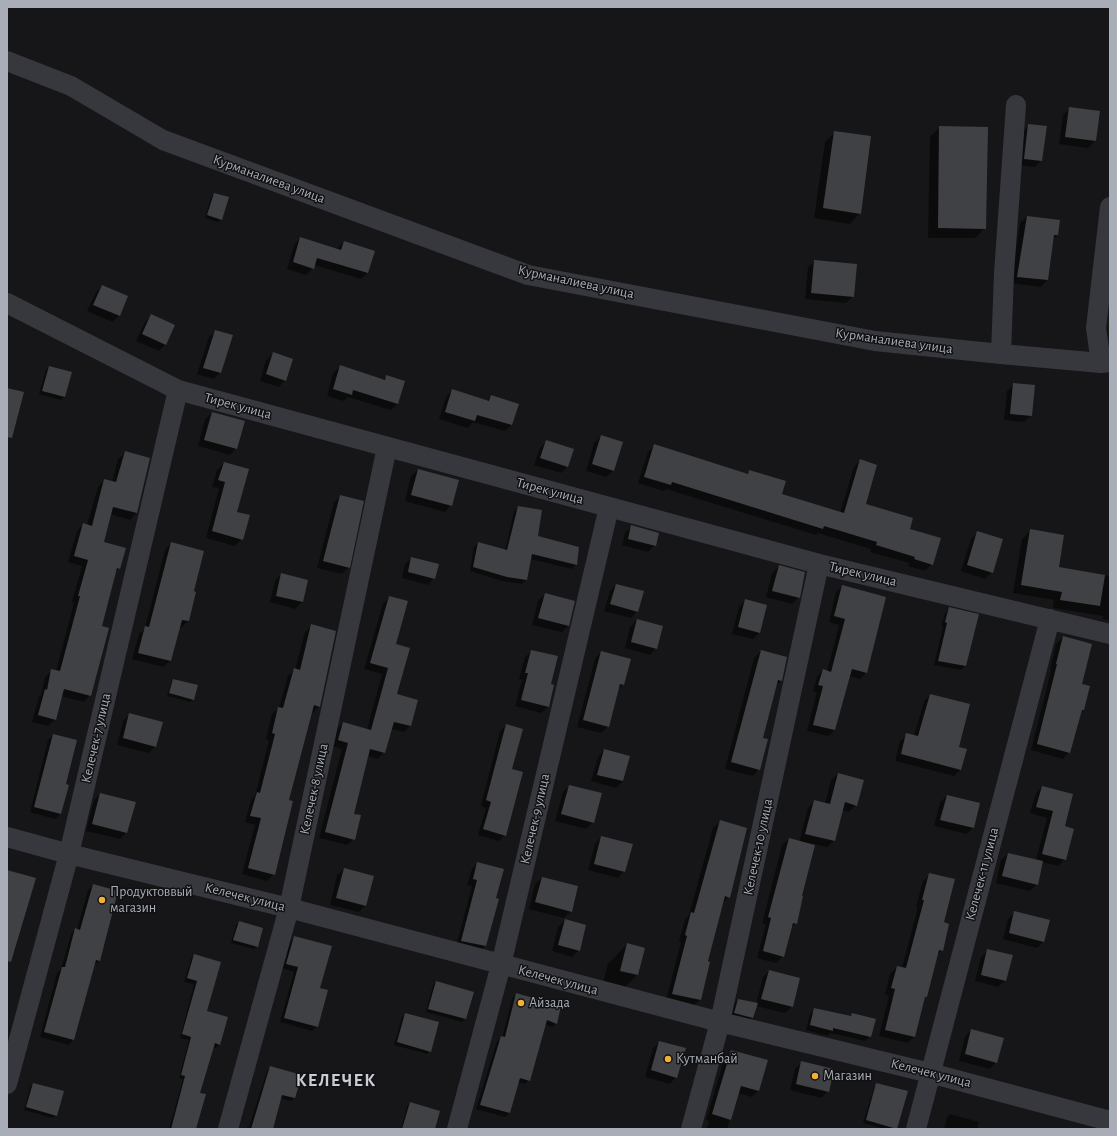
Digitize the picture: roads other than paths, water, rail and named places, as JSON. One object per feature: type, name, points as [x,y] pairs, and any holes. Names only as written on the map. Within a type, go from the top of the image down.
[{"type":"street","name":"Курманалиева улица","points":[[7,61],[71,86],[163,140],[528,274],[875,341],[1001,354],[1106,362]]},
{"type":"street","points":[[1001,354],[1004,273],[1016,105]]},
{"type":"street","points":[[1106,362],[1096,328],[1110,207]]},
{"type":"street","name":"Тирек улица","points":[[7,303],[178,390],[819,564],[1050,618],[1110,634]]},
{"type":"street","name":"Келечек-7 улица","points":[[7,1084],[69,854],[178,390]]},
{"type":"street","name":"Келечек-8 улица","points":[[228,1129],[289,908],[387,447]]},
{"type":"street","name":"Келечек-9 улица","points":[[457,1129],[501,965],[609,507]]},
{"type":"street","name":"Келечек-10 улица","points":[[691,1129],[720,1022],[819,564]]},
{"type":"street","name":"Келечек-11 улица","points":[[916,1129],[1050,618]]},
{"type":"street","name":"Келечек улица","points":[[7,837],[69,854],[289,908],[720,1022],[930,1073],[1110,1121]]},
{"type":"place","name":"Продуктоввый магазин","points":[[102,900]]},
{"type":"place","name":"Айзада","points":[[521,1003]]},
{"type":"place","name":"Кутманбай","points":[[668,1059]]},
{"type":"place","name":"Магазин","points":[[815,1076]]},
{"type":"district","name":"КЕЛЕЧЕК","points":[[336,1081]]}]
